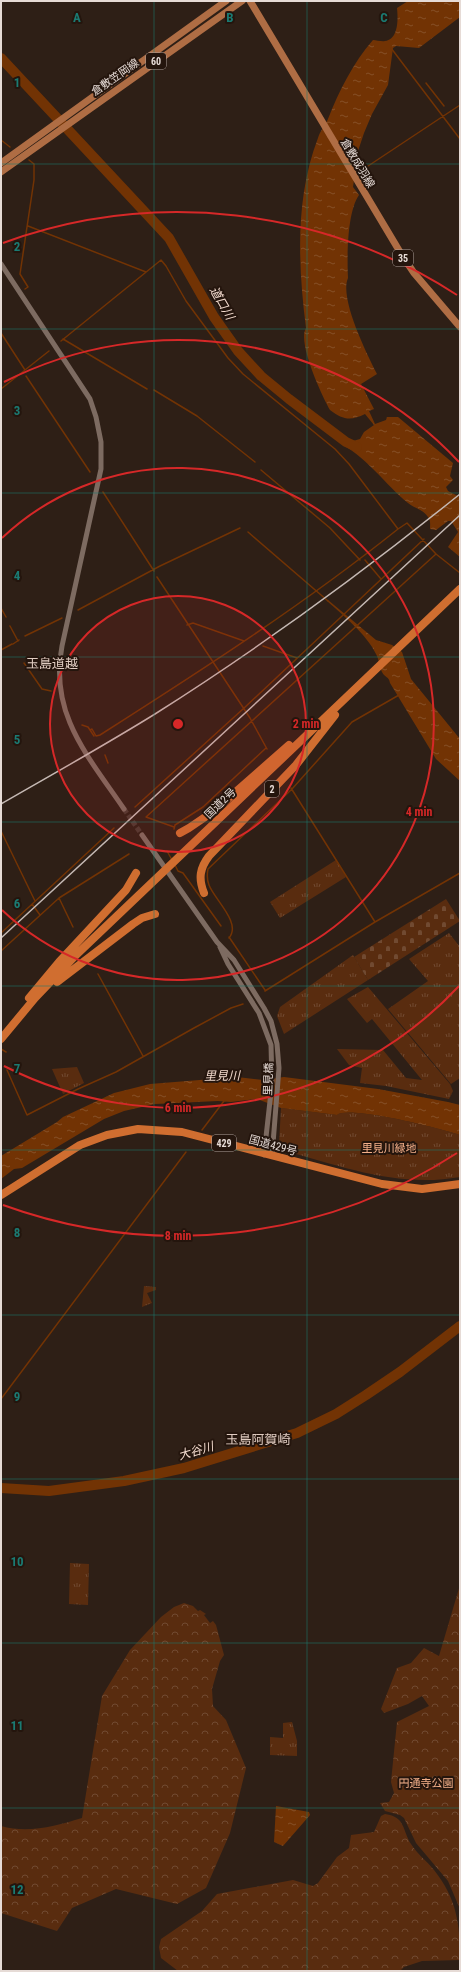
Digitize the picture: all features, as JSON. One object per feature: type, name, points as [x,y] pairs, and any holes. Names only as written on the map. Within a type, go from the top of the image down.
[{"type":"highway","name":"国道2号","points":[[1,1038],[35,998],[76,955],[460,589]]},
{"type":"highway","name":"2","points":[[204,893],[201,883],[201,873],[209,856],[296,765],[356,689]]},
{"type":"highway","name":"2","points":[[180,833],[190,828],[214,811],[311,725],[326,717]]},
{"type":"highway","name":"2","points":[[1,1038],[59,962],[126,890],[136,873]]},
{"type":"highway","name":"2","points":[[35,998],[86,958],[142,918],[155,914]]},
{"type":"highway","name":"国道429号","points":[[1,1194],[80,1146],[122,1131],[153,1129],[182,1132],[269,1153],[363,1180],[398,1187],[422,1188],[460,1184]]},
{"type":"main road","name":"倉敷笠岡線","points":[[69,119],[226,1]]},
{"type":"main road","name":"倉敷笠岡線","points":[[1,172],[69,119],[242,1]]},
{"type":"main road","name":"倉敷成羽線","points":[[250,1],[323,126],[414,273],[460,327]]},
{"type":"main road","name":"倉敷笠岡線","points":[[1,163],[55,129]]},
{"type":"street","points":[[1,264],[86,392],[98,427],[101,450],[101,469],[62,646],[59,668],[60,688],[64,708],[74,734],[124,808]]},
{"type":"street","points":[[142,835],[217,942]]},
{"type":"street","name":"里見橋","points":[[217,942],[234,960],[265,1010],[274,1032],[279,1056],[279,1083],[269,1153]]},
{"type":"street","name":"里見橋","points":[[217,942],[228,964],[259,1013],[268,1034],[272,1057],[269,1153]]},
{"type":"green space","points":[[336,860],[346,877],[280,918],[270,902]]},
{"type":"green space","points":[[446,899],[460,921],[368,980],[354,957]]},
{"type":"green space","points":[[449,933],[460,947],[460,1078],[451,1084],[388,1009],[428,981],[409,959]]},
{"type":"green space","points":[[353,955],[368,980],[284,1034],[277,1016],[280,1007]]},
{"type":"green space","points":[[368,987],[450,1084],[453,1091],[449,1099],[386,1086],[360,1083],[362,1068],[349,1065],[337,1049],[383,1050],[406,1078],[422,1080],[372,1019],[367,1023],[347,999]]},
{"type":"green space","points":[[77,1067],[84,1083],[63,1094],[52,1069]]},
{"type":"green space","name":"里見川緑地","points":[[281,1108],[337,1115],[345,1113],[359,1113],[376,1115],[416,1123],[460,1135],[460,1177],[438,1180],[394,1178],[350,1169],[286,1151],[281,1149],[279,1144]]},
{"type":"green space","points":[[144,1286],[156,1287],[156,1290],[147,1293],[152,1303],[142,1307]]},
{"type":"green space","points":[[70,1563],[89,1564],[88,1605],[69,1604]]},
{"type":"green space","name":"円通寺公園","points":[[460,1585],[460,1909],[448,1881],[416,1843],[404,1818],[400,1815],[385,1811],[380,1803],[389,1802],[394,1793],[391,1782],[397,1722],[429,1706],[422,1696],[408,1704],[384,1713],[381,1709],[397,1668],[411,1663],[424,1648],[439,1656]]},
{"type":"green space","points":[[184,1603],[193,1606],[198,1611],[200,1610],[206,1614],[204,1615],[210,1623],[213,1621],[216,1625],[224,1655],[220,1661],[212,1689],[213,1706],[226,1720],[246,1768],[230,1833],[206,1888],[177,1904],[116,1889],[72,1908],[57,1931],[1,1913],[1,1826],[32,1829],[62,1824],[82,1818],[102,1696],[130,1650],[161,1617],[174,1607]]},
{"type":"green space","points":[[292,1722],[297,1741],[297,1756],[270,1755],[270,1737],[283,1738],[283,1723]]},
{"type":"green space","points":[[385,1814],[397,1818],[400,1821],[413,1848],[434,1870],[448,1891],[456,1912],[458,1923],[460,1960],[422,1961],[404,1967],[400,1971],[178,1971],[161,1958],[159,1947],[161,1939],[202,1911],[217,1894],[293,1880],[313,1886],[318,1883],[337,1857],[349,1848],[351,1835],[374,1832],[381,1816]]},
{"type":"water","points":[[408,1],[460,1],[460,17],[419,48],[396,46],[393,48],[388,85],[372,114],[358,151],[353,187],[359,195],[352,212],[350,223],[348,278],[346,287],[347,299],[355,326],[377,374],[361,384],[374,409],[369,411],[375,424],[386,420],[387,417],[398,417],[453,463],[450,476],[453,480],[446,487],[448,491],[460,497],[460,557],[448,547],[458,532],[451,521],[448,521],[436,530],[430,529],[430,520],[426,515],[408,503],[369,465],[343,445],[346,438],[353,441],[360,439],[364,432],[374,425],[365,414],[355,418],[343,418],[330,410],[312,369],[305,345],[304,335],[306,328],[301,280],[300,232],[305,184],[319,135],[327,122],[342,88],[359,58],[373,40],[384,41],[393,36],[397,28],[397,8]]},
{"type":"water","points":[[328,600],[376,640],[392,645],[402,652],[411,679],[460,739],[460,781],[436,759],[389,679],[382,672],[377,656],[367,640],[327,601]]},
{"type":"water","points":[[237,1077],[263,1080],[284,1077],[378,1089],[460,1105],[460,1135],[416,1123],[376,1115],[345,1113],[337,1115],[281,1108],[257,1099],[231,1102],[218,1101],[155,1104],[124,1111],[104,1119],[22,1168],[14,1169],[1,1179],[1,1156],[63,1117],[114,1093],[150,1084]]},
{"type":"water","points":[[276,1806],[309,1812],[310,1815],[283,1846],[274,1842]]},
{"type":"waterway","points":[[391,48],[460,139]]},
{"type":"waterway","name":"道口川","points":[[1,58],[169,238],[214,317],[238,351],[261,376],[289,399],[346,442],[357,447]]},
{"type":"waterway","points":[[426,83],[444,106]]},
{"type":"waterway","points":[[356,174],[460,105]]},
{"type":"waterway","points":[[1,140],[10,147]]},
{"type":"waterway","points":[[25,289],[28,287],[20,274],[34,180],[34,164],[29,160]]},
{"type":"waterway","points":[[28,226],[146,272]]},
{"type":"waterway","points":[[61,341],[161,260],[186,301],[228,358],[243,374],[335,449],[349,464],[398,529],[407,523],[436,554],[460,573]]},
{"type":"waterway","points":[[1,333],[25,370]]},
{"type":"waterway","points":[[63,339],[147,389]]},
{"type":"waterway","points":[[1,389],[49,351]]},
{"type":"waterway","points":[[26,376],[90,472]]},
{"type":"waterway","points":[[154,390],[197,416],[255,462]]},
{"type":"waterway","points":[[261,470],[330,528],[360,560]]},
{"type":"waterway","points":[[103,492],[154,571]]},
{"type":"waterway","points":[[78,610],[160,566],[240,528]]},
{"type":"waterway","points":[[90,730],[92,729],[96,736],[100,735],[176,686],[252,636],[326,584],[398,529]]},
{"type":"waterway","points":[[248,532],[328,601]]},
{"type":"waterway","points":[[135,807],[243,709],[424,539]]},
{"type":"waterway","points":[[174,827],[146,817],[436,554]]},
{"type":"waterway","points":[[365,560],[381,579]]},
{"type":"waterway","points":[[157,577],[250,718],[267,749]]},
{"type":"waterway","points":[[1,608],[6,617]]},
{"type":"waterway","points":[[25,636],[62,618]]},
{"type":"waterway","points":[[187,625],[193,623],[244,641]]},
{"type":"waterway","points":[[10,626],[18,641]]},
{"type":"waterway","points":[[13,644],[19,640]]},
{"type":"waterway","points":[[1,650],[12,644]]},
{"type":"waterway","points":[[263,646],[297,658]]},
{"type":"waterway","points":[[24,663],[42,689],[51,691]]},
{"type":"waterway","points":[[229,938],[232,932],[230,918],[209,885],[207,877],[208,869],[292,789],[352,722],[399,695]]},
{"type":"waterway","points":[[82,725],[88,727],[94,736]]},
{"type":"waterway","points":[[174,829],[175,825],[203,807],[266,748]]},
{"type":"waterway","points":[[105,755],[108,763]]},
{"type":"waterway","points":[[265,991],[375,922],[291,788]]},
{"type":"waterway","points":[[1,933],[114,828]]},
{"type":"waterway","points":[[1,831],[35,901]]},
{"type":"waterway","points":[[167,851],[172,860]]},
{"type":"waterway","points":[[1,951],[59,898],[129,854]]},
{"type":"waterway","points":[[175,865],[178,871],[183,873],[221,926]]},
{"type":"waterway","points":[[375,922],[460,873]]},
{"type":"waterway","points":[[59,898],[73,927]]},
{"type":"waterway","points":[[32,904],[40,915]]},
{"type":"waterway","points":[[229,937],[265,990]]},
{"type":"waterway","points":[[98,974],[143,1056]]},
{"type":"waterway","points":[[7,1070],[27,1115],[78,1089],[116,1072],[231,1008],[243,1004]]},
{"type":"waterway","points":[[1,1049],[6,1052]]},
{"type":"waterway","points":[[202,1130],[224,1101]]},
{"type":"waterway","points":[[1,1399],[186,1152]]},
{"type":"waterway","name":"大谷川","points":[[1,1488],[49,1491],[124,1481],[184,1468],[297,1433],[336,1414],[366,1395],[400,1372],[460,1326]]},
{"type":"tunnel","points":[[124,809],[142,835]]},
{"type":"railway","points":[[1,804],[136,726],[195,689],[348,581],[460,494]]},
{"type":"railway","points":[[1,938],[460,515]]},
{"type":"district","name":"玉島道越","points":[[52,663]]},
{"type":"district","name":"玉島阿賀崎","points":[[258,1439]]},
{"type":"water label","name":"里見川","points":[[222,1076]]}]
